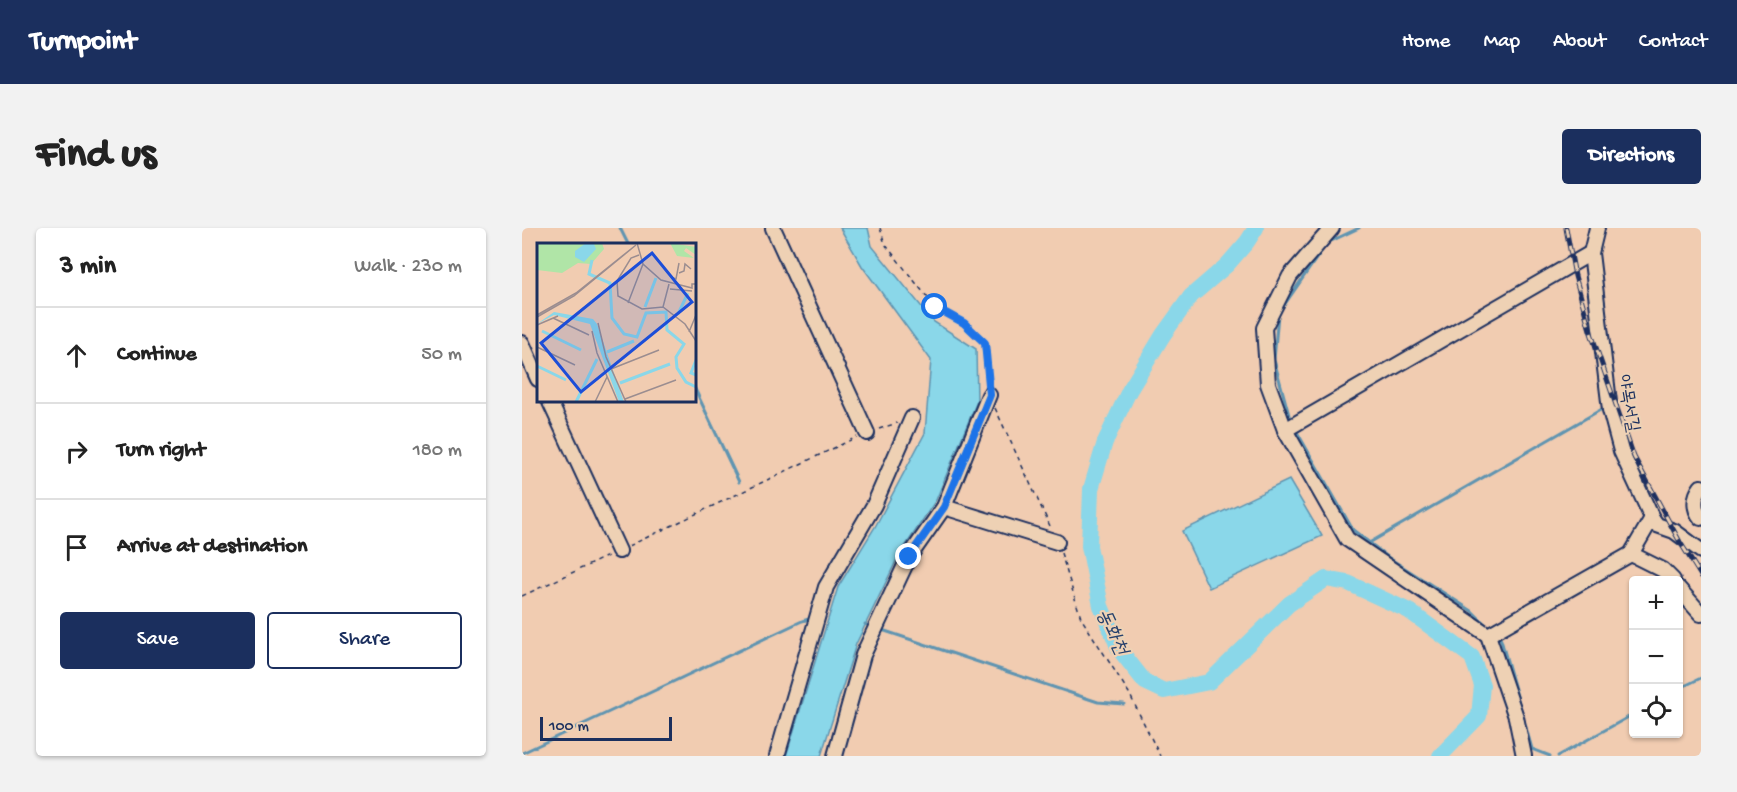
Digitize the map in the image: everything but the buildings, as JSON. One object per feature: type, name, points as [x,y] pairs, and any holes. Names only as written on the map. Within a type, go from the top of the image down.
[{"type":"street","points":[[773,228],[867,432]]},
{"type":"street","points":[[1332,228],[1290,276],[1264,327],[1268,384],[1286,430],[1347,540],[1488,635],[1516,717],[1524,756]]},
{"type":"street","name":"야목서길","points":[[1597,228],[1592,253],[1610,410],[1622,451],[1652,518]]},
{"type":"street","points":[[1286,430],[1592,253]]},
{"type":"street","points":[[522,344],[537,377]]},
{"type":"street","points":[[835,756],[863,655],[909,557],[944,507],[990,395]]},
{"type":"street","points":[[550,402],[619,550]]},
{"type":"street","points":[[777,756],[826,587],[874,505],[912,418]]},
{"type":"street","points":[[1701,487],[1695,501],[1696,510],[1701,518]]},
{"type":"street","points":[[944,507],[1057,542]]},
{"type":"street","points":[[1488,635],[1631,554],[1652,518],[1658,525],[1674,531],[1701,551]]},
{"type":"street","points":[[1631,554],[1663,570],[1668,576]]},
{"type":"street","points":[[1683,594],[1701,614]]},
{"type":"path","points":[[880,228],[885,244],[935,307],[964,323],[985,343],[990,395],[1057,542],[1081,618],[1128,693],[1160,756]]},
{"type":"path","points":[[522,596],[867,432],[912,418]]},
{"type":"water","points":[[840,228],[868,228],[872,246],[934,322],[976,349],[977,401],[936,500],[898,557],[856,644],[821,756],[786,756],[838,587],[875,527],[925,433],[931,360],[862,266]]},
{"type":"water","points":[[1289,480],[1322,536],[1209,588],[1182,531]]},
{"type":"waterway","points":[[620,228],[628,243]]},
{"type":"waterway","name":"동화천","points":[[1256,228],[1227,265],[1191,296],[1163,335],[1129,391],[1105,442],[1091,489],[1089,546],[1101,606],[1119,649],[1145,682],[1164,691],[1209,682],[1289,604],[1326,579],[1348,583],[1409,611],[1472,657],[1482,685],[1479,716],[1440,756]]},
{"type":"waterway","points":[[1290,419],[1274,360],[1278,314],[1327,243],[1359,228]]},
{"type":"waterway","points":[[696,391],[739,482]]},
{"type":"waterway","points":[[1369,543],[1602,409]]},
{"type":"waterway","points":[[1297,432],[1353,530],[1389,558],[1472,611],[1488,627]]},
{"type":"waterway","points":[[522,753],[809,619]]},
{"type":"waterway","points":[[865,624],[869,626]]},
{"type":"waterway","points":[[882,630],[1098,702],[1124,704]]},
{"type":"waterway","points":[[1499,637],[1532,749],[1550,756]]},
{"type":"waterway","points":[[1683,687],[1701,678]]},
{"type":"waterway","points":[[1558,756],[1629,717]]},
{"type":"railway","points":[[1566,228],[1575,276],[1590,330],[1634,457],[1701,576]]},
{"type":"route","points":[[909,557],[944,507],[990,395],[985,343],[964,323],[935,307]]}]
